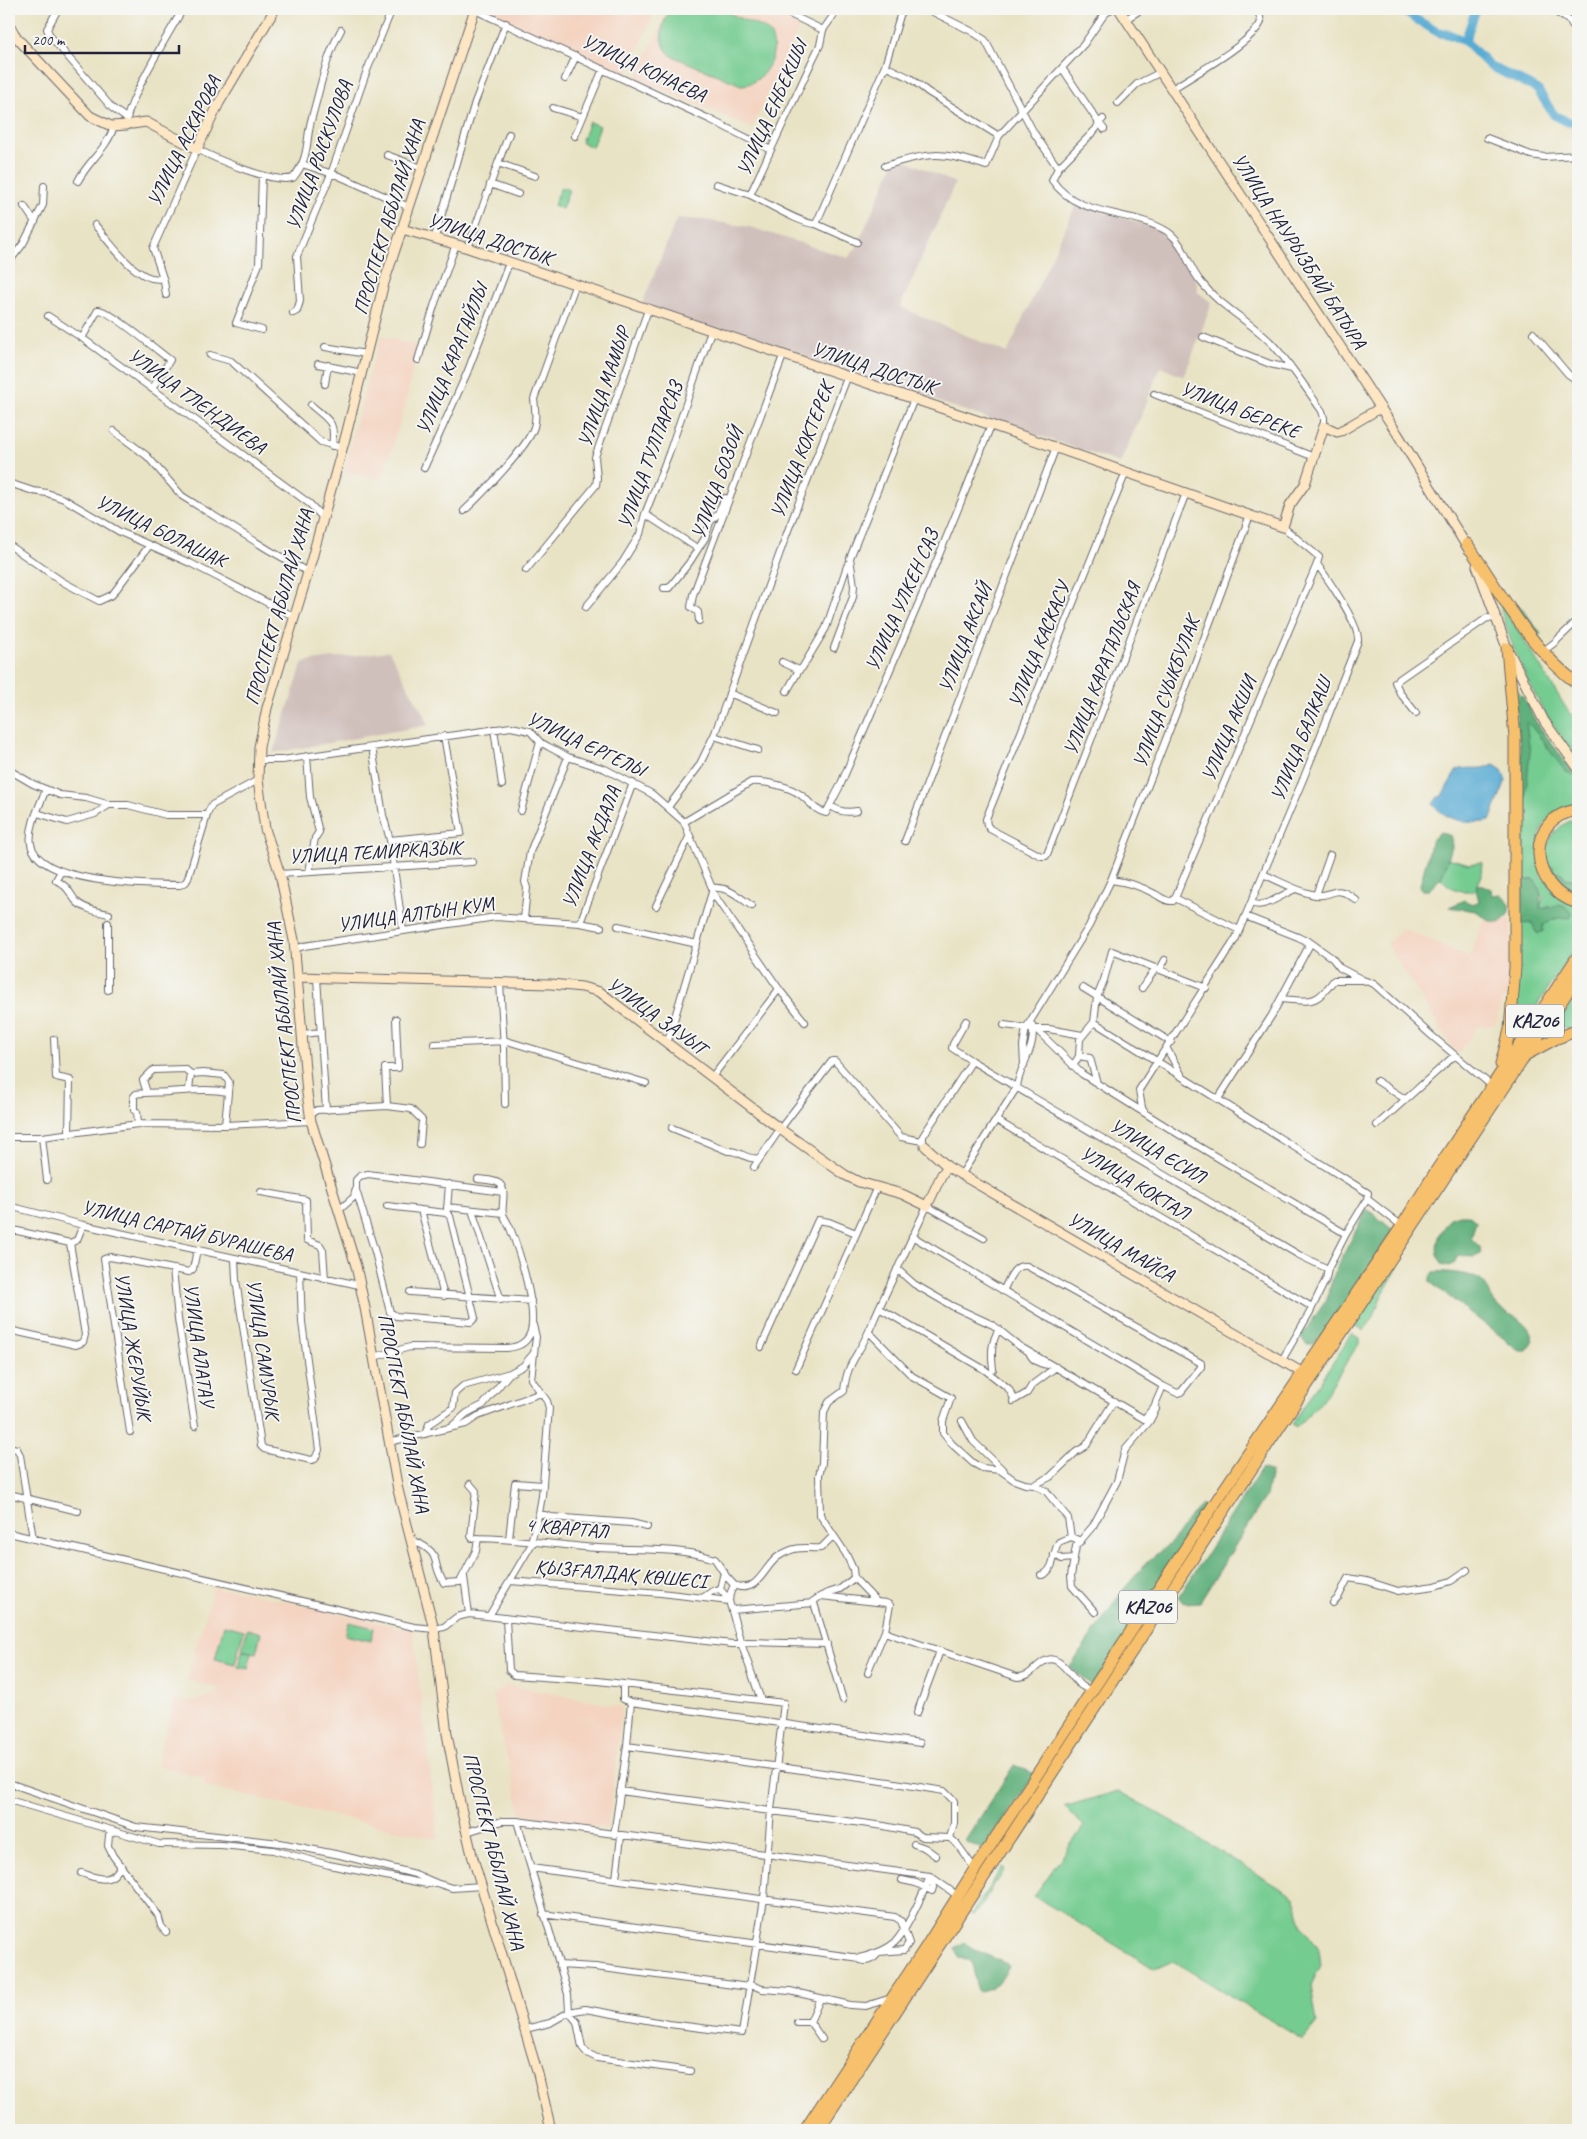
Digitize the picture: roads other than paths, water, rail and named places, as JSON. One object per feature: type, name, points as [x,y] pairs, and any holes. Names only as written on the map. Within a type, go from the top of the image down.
[{"type":"highway","points":[[1467,544],[1542,652],[1562,672],[1578,684]]},
{"type":"highway","points":[[1492,1086],[1505,1056],[1510,1030],[1516,968],[1515,737],[1507,648]]},
{"type":"highway","points":[[1578,810],[1561,814],[1552,820],[1546,828],[1539,845],[1542,868],[1552,889],[1565,900],[1578,903]]},
{"type":"highway","name":"KАZ06","points":[[818,2130],[1466,1135],[1492,1086],[1578,956]]},
{"type":"highway","name":"KАZ06","points":[[805,2130],[1303,1373],[1466,1135],[1528,1054],[1578,976]]},
{"type":"highway","points":[[1528,1054],[1555,1039],[1578,1030]]},
{"type":"main road","name":"УЛИЦА АСКАРОВА","points":[[197,149],[219,103],[275,9]]},
{"type":"main road","name":"ПРОСПЕКТ АБЫЛАЙ ХАНА","points":[[474,9],[384,283],[323,518],[267,708],[259,748],[258,780],[265,829],[290,910],[303,1034],[306,1093],[310,1118],[360,1285],[398,1490],[434,1629],[446,1734],[467,1832],[551,2130]]},
{"type":"main road","name":"УЛИЦА НАУРЫЗБАЙ БАТЫРА","points":[[1119,9],[1467,544],[1481,575],[1507,648],[1544,721],[1578,768]]},
{"type":"main road","points":[[9,24],[16,36],[34,57],[90,116],[99,122],[114,126],[128,122],[146,122],[197,149]]},
{"type":"main road","name":"УЛИЦА ДОСТЫК","points":[[402,229],[456,244],[847,378],[990,424],[1284,527]]},
{"type":"main road","points":[[1284,527],[1290,504],[1305,484],[1324,426],[1337,432],[1341,431],[1380,408]]},
{"type":"main road","name":"УЛИЦА ЗАУЫТ","points":[[297,977],[551,984],[582,987],[600,992],[780,1129],[845,1175],[859,1182],[902,1194],[927,1206]]},
{"type":"main road","name":"УЛИЦА МАЙСА","points":[[923,1144],[948,1167],[961,1175],[1303,1373]]},
{"type":"main road","points":[[927,1206],[942,1174],[948,1167]]},
{"type":"street","points":[[58,9],[47,29],[50,36],[112,108],[128,122],[138,90],[183,9]]},
{"type":"street","name":"УЛИЦА РЫСКУЛОВА","points":[[293,313],[297,311],[300,301],[297,256],[331,174],[366,73],[392,9]]},
{"type":"street","name":"УЛИЦА КОНАЕВА","points":[[474,9],[771,150]]},
{"type":"street","points":[[779,9],[823,30]]},
{"type":"street","name":"УЛИЦА ЕНБЕКШЫ","points":[[750,195],[820,44],[823,30],[838,9]]},
{"type":"street","points":[[816,224],[885,66],[902,9]]},
{"type":"street","points":[[927,9],[986,40],[1034,133],[1058,168]]},
{"type":"street","points":[[885,166],[928,154],[948,156],[986,166],[999,136],[1062,68],[1111,9]]},
{"type":"street","points":[[1126,19],[1142,9]]},
{"type":"street","points":[[1172,89],[1254,33],[1261,22],[1258,9]]},
{"type":"street","points":[[1551,9],[1570,21],[1578,35]]},
{"type":"street","points":[[435,238],[476,102],[506,23]]},
{"type":"street","points":[[197,149],[262,175],[289,180],[293,178],[302,164],[309,143],[310,124],[320,90],[324,67],[341,30]]},
{"type":"street","points":[[565,79],[576,56]]},
{"type":"street","points":[[885,66],[910,78],[928,92],[999,136]]},
{"type":"street","points":[[1062,68],[1102,124],[1058,168],[1052,180],[1057,187],[1070,198],[1102,211],[1152,225],[1177,239],[1200,281],[1220,303],[1274,346],[1322,411],[1324,426]]},
{"type":"street","points":[[575,136],[603,69]]},
{"type":"street","points":[[1118,103],[1137,84],[1161,72]]},
{"type":"street","points":[[553,108],[583,117]]},
{"type":"street","points":[[78,181],[92,160],[107,143],[114,126]]},
{"type":"street","points":[[468,248],[509,134]]},
{"type":"street","points":[[1488,138],[1531,155],[1544,157],[1578,155]]},
{"type":"street","name":"УЛИЦА АСКАРОВА","points":[[166,295],[163,278],[153,248],[197,149]]},
{"type":"street","points":[[388,155],[422,168]]},
{"type":"street","points":[[498,163],[535,176]]},
{"type":"street","points":[[302,164],[331,174],[409,207]]},
{"type":"street","points":[[262,175],[259,264],[236,323],[262,330]]},
{"type":"street","points":[[490,184],[518,194]]},
{"type":"street","points":[[716,184],[750,195],[799,219],[816,224],[858,242]]},
{"type":"street","points":[[9,262],[22,244],[43,205],[44,186]]},
{"type":"street","points":[[24,206],[35,222]]},
{"type":"street","points":[[95,225],[138,272],[150,280],[163,278]]},
{"type":"street","points":[[418,360],[434,306],[456,244]]},
{"type":"street","name":"УЛИЦА КАРАГАЙЛЫ","points":[[424,468],[467,373],[509,262]]},
{"type":"street","points":[[464,511],[482,493],[530,436],[536,419],[534,399],[575,286]]},
{"type":"street","points":[[82,338],[98,310],[104,310],[117,318],[170,360],[152,389]]},
{"type":"street","name":"УЛИЦА МАМЫР","points":[[526,570],[596,485],[596,456],[648,310]]},
{"type":"street","name":"УЛИЦА ТЛЕНДИЕВА","points":[[48,316],[82,338],[310,504],[323,518]]},
{"type":"street","name":"УЛИЦА ТУЛПАРСАЗ","points":[[586,607],[622,563],[640,534],[645,514],[669,453],[711,331]]},
{"type":"street","points":[[1533,333],[1568,374],[1578,381]]},
{"type":"street","points":[[1203,337],[1270,364],[1292,369]]},
{"type":"street","points":[[325,347],[366,354]]},
{"type":"street","points":[[210,355],[231,361],[321,442],[342,448]]},
{"type":"street","name":"УЛИЦА БОЗОЙ","points":[[699,620],[698,612],[691,607],[693,595],[782,356]]},
{"type":"street","points":[[321,362],[362,373]]},
{"type":"street","points":[[325,384],[328,365]]},
{"type":"street","name":"УЛИЦА КОКТЕРЕК","points":[[668,807],[699,766],[714,736],[787,533],[847,378]]},
{"type":"street","name":"УЛИЦА БЕРЕКЕ","points":[[1154,394],[1314,456]]},
{"type":"street","points":[[787,691],[826,628],[846,566],[850,562],[914,399]]},
{"type":"street","points":[[311,405],[333,425],[335,431],[332,446]]},
{"type":"street","name":"УЛИЦА УЛКЕН САЗ","points":[[830,805],[840,786],[960,509],[990,424]]},
{"type":"street","points":[[114,431],[147,456],[182,496],[308,572]]},
{"type":"street","name":"УЛИЦА АКСАЙ","points":[[905,841],[1056,447]]},
{"type":"street","name":"УЛИЦА КАСКАСУ","points":[[1046,856],[1041,856],[990,829],[986,819],[1126,472]]},
{"type":"street","name":"УЛИЦА БОЛАШАК","points":[[9,483],[64,499],[120,532],[190,563],[295,617]]},
{"type":"street","points":[[664,588],[669,588],[689,563],[705,538],[710,522],[718,515],[728,493],[731,493]]},
{"type":"street","name":"УЛИЦА КАРАТАЛЬСКАЯ","points":[[1046,856],[1085,760],[1186,493]]},
{"type":"street","points":[[645,514],[697,548]]},
{"type":"street","name":"УЛИЦА СУЫКБУЛАК","points":[[996,1120],[1017,1087],[1024,1065],[1023,1046],[1032,1028],[1030,1019],[1050,992],[1089,926],[1111,880],[1250,515]]},
{"type":"street","name":"УЛИЦА ДОСТЫК","points":[[1284,527],[1319,556],[1317,564]]},
{"type":"street","points":[[12,547],[63,582],[99,601],[112,595],[149,546]]},
{"type":"street","points":[[834,648],[853,597],[854,586],[850,562]]},
{"type":"street","name":"УЛИЦА БАЛКАШ","points":[[1130,1104],[1206,988],[1239,930],[1304,777],[1358,638],[1357,632],[1337,593],[1317,564]]},
{"type":"street","name":"УЛИЦА АКШИ","points":[[1175,898],[1317,564]]},
{"type":"street","points":[[1416,713],[1400,693],[1395,682],[1487,618],[1496,619]]},
{"type":"street","points":[[1542,652],[1578,620]]},
{"type":"street","points":[[782,662],[799,670]]},
{"type":"street","points":[[729,693],[777,713]]},
{"type":"street","name":"УЛИЦА ЕРГЕЛЫ","points":[[258,760],[282,760],[444,736],[521,728],[530,731],[540,742],[568,757],[589,762],[633,783],[668,807],[684,822]]},
{"type":"street","points":[[494,730],[502,785]]},
{"type":"street","points":[[390,840],[461,833],[444,736]]},
{"type":"street","points":[[714,736],[758,750]]},
{"type":"street","points":[[521,811],[540,742]]},
{"type":"street","points":[[372,747],[383,815],[390,840],[392,867],[402,931]]},
{"type":"street","points":[[307,756],[310,796],[318,832],[315,838],[309,872]]},
{"type":"street","points":[[524,919],[527,888],[525,882],[530,852],[568,757]]},
{"type":"street","points":[[9,770],[60,795],[86,798],[109,805],[128,805],[166,815],[206,816]]},
{"type":"street","points":[[46,789],[31,834],[31,845],[34,852],[44,862],[68,874],[104,881],[160,885],[183,884],[188,878],[206,816],[212,805],[218,800],[258,780]]},
{"type":"street","points":[[805,1022],[779,989],[712,890],[688,837],[684,822],[751,782],[760,781],[798,793],[820,812],[826,813],[830,805],[842,812],[857,811]]},
{"type":"street","name":"УЛИЦА АКДАЛА","points":[[580,923],[633,783]]},
{"type":"street","points":[[37,813],[67,822],[95,814],[109,805]]},
{"type":"street","points":[[656,906],[688,837]]},
{"type":"street","points":[[1316,895],[1330,855]]},
{"type":"street","name":"УЛИЦА ТЕМИРКАЗЫК","points":[[280,874],[472,862]]},
{"type":"street","points":[[61,871],[56,880],[66,886],[75,900],[83,906],[109,914]]},
{"type":"street","points":[[1263,874],[1296,889],[1316,895],[1324,895],[1336,890],[1346,892],[1356,900]]},
{"type":"street","points":[[1111,880],[1132,884],[1167,902],[1173,901],[1175,898],[1239,930]]},
{"type":"street","points":[[712,890],[720,887],[727,889],[752,906]]},
{"type":"street","points":[[1251,903],[1256,906],[1265,904],[1284,893],[1296,889]]},
{"type":"street","points":[[667,1044],[712,890]]},
{"type":"street","points":[[1245,916],[1303,939],[1310,947],[1332,958],[1340,968],[1374,984],[1454,1056],[1492,1086]]},
{"type":"street","name":"УЛИЦА АЛТЫН КУМ","points":[[295,949],[304,946],[496,917],[580,923],[601,927]]},
{"type":"street","points":[[108,923],[108,990]]},
{"type":"street","points":[[618,926],[697,944]]},
{"type":"street","points":[[1218,1099],[1281,999],[1310,947]]},
{"type":"street","points":[[1073,1066],[1079,1056],[1080,1039],[1094,1022],[1097,997],[1112,951],[1206,988]]},
{"type":"street","points":[[1142,988],[1166,960]]},
{"type":"street","points":[[1281,999],[1315,1000],[1321,997],[1334,980],[1340,968]]},
{"type":"street","points":[[317,978],[326,1110]]},
{"type":"street","points":[[1334,980],[1363,980]]},
{"type":"street","points":[[500,984],[505,1104]]},
{"type":"street","points":[[1083,988],[1171,1042]]},
{"type":"street","points":[[712,1077],[779,989]]},
{"type":"street","points":[[386,1106],[385,1068],[398,1068],[396,1019]]},
{"type":"street","name":"УЛИЦА ЕСИЛ","points":[[966,1021],[952,1048],[1299,1255],[1328,1269]]},
{"type":"street","points":[[1094,1022],[1368,1193],[1367,1200],[1346,1234],[1328,1269],[1326,1279],[1312,1307],[1282,1360]]},
{"type":"street","points":[[1004,1025],[1049,1029],[1082,1035]]},
{"type":"street","points":[[1032,1028],[1073,1066],[1097,1083],[1346,1234]]},
{"type":"street","points":[[303,1034],[321,1032]]},
{"type":"street","points":[[54,1039],[56,1077],[70,1080],[69,1134]]},
{"type":"street","points":[[434,1044],[503,1040],[646,1083]]},
{"type":"street","points":[[1167,1049],[1183,1077]]},
{"type":"street","points":[[1079,1056],[1092,1060],[1097,1083]]},
{"type":"street","points":[[1377,1125],[1454,1056]]},
{"type":"street","points":[[754,1167],[828,1064],[835,1061],[900,1137],[923,1144],[923,1136],[972,1061]]},
{"type":"street","points":[[147,1093],[143,1080],[153,1070],[185,1069],[191,1074],[203,1073],[224,1076],[229,1082],[225,1125]]},
{"type":"street","points":[[189,1090],[191,1074]]},
{"type":"street","points":[[1377,1081],[1404,1100]]},
{"type":"street","points":[[138,1124],[134,1096],[136,1094],[213,1089],[228,1092]]},
{"type":"street","points":[[1139,1090],[1142,1108],[1145,1113]]},
{"type":"street","points":[[9,1137],[42,1137],[138,1124],[225,1125],[310,1118],[317,1110],[386,1106],[411,1109],[420,1116],[422,1129],[420,1144]]},
{"type":"street","points":[[961,1175],[996,1120]]},
{"type":"street","name":"УЛИЦА КОКТАЛ","points":[[996,1120],[1312,1307]]},
{"type":"street","points":[[672,1128],[728,1150],[738,1152],[753,1160],[759,1158]]},
{"type":"street","points":[[42,1137],[47,1180]]},
{"type":"street","points":[[338,1211],[354,1197],[356,1180],[360,1176],[368,1174],[503,1192]]},
{"type":"street","points":[[478,1179],[496,1182],[501,1185],[503,1213],[518,1249],[536,1337],[531,1379],[547,1401],[549,1408],[543,1485],[532,1542],[488,1616]]},
{"type":"street","points":[[356,1190],[392,1314],[471,1322],[475,1318],[472,1298],[453,1222],[447,1210],[449,1184]]},
{"type":"street","points":[[796,1370],[877,1187]]},
{"type":"street","points":[[261,1192],[306,1200],[307,1240],[320,1245],[323,1250],[325,1279]]},
{"type":"street","points":[[1367,1200],[1402,1226]]},
{"type":"street","name":"УЛИЦА САРТАЙ БУРАШЕВА","points":[[9,1206],[83,1225],[325,1279],[360,1285]]},
{"type":"street","points":[[387,1206],[420,1210],[472,1210],[503,1213]]},
{"type":"street","points":[[877,1602],[854,1578],[853,1569],[846,1554],[820,1515],[819,1475],[822,1463],[824,1412],[829,1402],[844,1391],[849,1366],[869,1332],[927,1206],[984,1238]]},
{"type":"street","points":[[420,1210],[444,1296]]},
{"type":"street","points":[[472,1210],[501,1300]]},
{"type":"street","points":[[761,1346],[818,1220],[829,1222],[856,1233]]},
{"type":"street","points":[[9,1228],[70,1243],[77,1240],[83,1225]]},
{"type":"street","points":[[912,1236],[1003,1291],[1164,1386],[1177,1392],[1184,1390],[1201,1367],[1201,1363],[1027,1266],[1021,1265],[1017,1267],[1003,1291]]},
{"type":"street","points":[[9,1330],[76,1345],[83,1342],[85,1335],[70,1243]]},
{"type":"street","name":"УЛИЦА ЖЕРУЙЫК","points":[[130,1432],[104,1258],[110,1257],[191,1272],[197,1250]]},
{"type":"street","name":"УЛИЦА САМУРЫК","points":[[235,1259],[260,1444],[264,1449],[311,1460],[317,1457],[319,1450],[302,1322],[300,1273]]},
{"type":"street","name":"УЛИЦА АЛАТАУ","points":[[173,1269],[179,1328],[195,1426]]},
{"type":"street","points":[[897,1270],[908,1280],[952,1306],[1000,1329],[1012,1341],[1144,1419],[1154,1407],[1164,1386]]},
{"type":"street","points":[[410,1292],[530,1301]]},
{"type":"street","points":[[879,1308],[985,1370],[1008,1388],[1014,1400],[1027,1393],[1032,1385],[1054,1366]]},
{"type":"street","points":[[374,1357],[410,1347],[497,1348],[521,1346],[529,1336],[533,1324]]},
{"type":"street","points":[[993,1369],[992,1344],[1000,1329]]},
{"type":"street","points":[[869,1332],[912,1376],[947,1394],[950,1398],[943,1421],[943,1433],[952,1444],[972,1463],[982,1468],[1000,1470],[1024,1484],[1034,1485],[1046,1491],[1064,1510],[1068,1518],[1071,1537]]},
{"type":"street","points":[[425,1434],[429,1424],[453,1408],[458,1390],[463,1386],[510,1373],[523,1366],[534,1353]]},
{"type":"street","points":[[478,1409],[510,1373]]},
{"type":"street","points":[[389,1442],[425,1434],[436,1429],[466,1424],[478,1416],[541,1393]]},
{"type":"street","points":[[1095,1612],[1072,1586],[1071,1576],[1076,1546],[1092,1526],[1117,1481],[1125,1450],[1149,1422],[1157,1407],[1159,1396]]},
{"type":"street","points":[[1034,1485],[1050,1477],[1072,1455],[1086,1446],[1114,1401]]},
{"type":"street","points":[[451,1427],[467,1413],[478,1409],[498,1409]]},
{"type":"street","points":[[962,1421],[972,1440],[1008,1475]]},
{"type":"street","points":[[9,1447],[17,1449],[20,1455],[33,1539]]},
{"type":"street","points":[[509,1539],[516,1483],[543,1485]]},
{"type":"street","points":[[469,1614],[463,1581],[476,1551],[478,1538],[471,1538],[476,1491],[470,1484]]},
{"type":"street","points":[[9,1494],[78,1511]]},
{"type":"street","points":[[539,1513],[551,1517],[631,1522],[647,1527]]},
{"type":"street","points":[[9,1533],[414,1627],[434,1629],[444,1627],[457,1617],[469,1614],[732,1644],[748,1642],[827,1644]]},
{"type":"street","points":[[724,1572],[734,1585],[748,1586],[755,1583],[779,1556],[798,1547],[821,1548],[833,1536]]},
{"type":"street","points":[[1041,1575],[1051,1568],[1059,1542],[1071,1537],[1081,1541]]},
{"type":"street","name":"4 КВАРТАЛ","points":[[478,1538],[682,1553],[715,1559],[724,1572]]},
{"type":"street","points":[[412,1540],[434,1553],[444,1583],[463,1581]]},
{"type":"street","points":[[1054,1554],[1062,1559],[1074,1558]]},
{"type":"street","points":[[1333,1603],[1338,1598],[1348,1578],[1367,1581],[1398,1591],[1435,1586],[1450,1581],[1467,1570]]},
{"type":"street","points":[[720,1590],[724,1572]]},
{"type":"street","points":[[732,1610],[814,1604],[821,1596],[840,1589],[854,1578]]},
{"type":"street","name":"ҚЫЗҒАЛДАҚ КӨШЕСІ","points":[[510,1581],[704,1597],[730,1601]]},
{"type":"street","points":[[734,1585],[730,1594],[732,1610],[740,1643],[761,1700]]},
{"type":"street","points":[[704,1597],[714,1590],[720,1590],[730,1601]]},
{"type":"street","points":[[821,1596],[890,1605],[885,1631],[868,1673]]},
{"type":"street","points":[[814,1604],[843,1700]]},
{"type":"street","points":[[506,1619],[508,1658],[511,1673],[784,1703],[766,1855],[764,1900],[742,2033],[669,2024],[584,2009],[569,2012],[550,2023],[524,2029]]},
{"type":"street","points":[[885,1631],[1017,1677],[1031,1675],[1041,1663],[1046,1660],[1052,1660],[1060,1663],[1080,1684],[1093,1692]]},
{"type":"street","points":[[917,1713],[940,1651]]},
{"type":"street","points":[[623,1685],[623,1699],[631,1702],[920,1743]]},
{"type":"street","points":[[616,1879],[620,1791],[631,1702]]},
{"type":"street","points":[[627,1746],[944,1791],[954,1800],[956,1809],[950,1838]]},
{"type":"street","points":[[9,1783],[144,1828],[280,1843],[340,1855],[416,1874],[452,1888],[482,1886]]},
{"type":"street","points":[[620,1791],[771,1810],[914,1832],[923,1837],[950,1838],[957,1844],[975,1869]]},
{"type":"street","points":[[9,1800],[158,1844],[273,1850],[329,1864],[427,1884],[436,1883]]},
{"type":"street","points":[[467,1832],[502,1821],[517,1821],[766,1855],[928,1882],[958,1896]]},
{"type":"street","points":[[517,1821],[568,1994],[569,2012],[576,2022],[582,2047],[586,2052],[597,2058],[690,2071]]},
{"type":"street","points":[[122,1834],[144,1828]]},
{"type":"street","points":[[115,1832],[109,1835],[108,1846],[158,1915],[161,1926],[166,1932]]},
{"type":"street","points":[[914,1832],[925,1848]]},
{"type":"street","points":[[205,1845],[228,1838]]},
{"type":"street","points":[[914,1844],[925,1848],[936,1856]]},
{"type":"street","points":[[80,1873],[106,1879],[113,1877],[121,1865]]},
{"type":"street","points":[[531,1868],[895,1917],[902,1920],[909,1943],[908,1948],[879,1952]]},
{"type":"street","points":[[902,1880],[916,1883],[928,1882]]},
{"type":"street","points":[[543,1914],[854,1957],[868,1956],[894,1943],[928,1882]]},
{"type":"street","points":[[559,1965],[595,1967],[790,1991],[850,2005],[866,2006],[892,1998]]},
{"type":"street","points":[[810,2022],[820,1999]]},
{"type":"street","points":[[798,2022],[810,2022]]},
{"type":"street","points":[[810,2022],[822,2039]]},
{"type":"water","points":[[1494,765],[1502,770],[1506,780],[1490,821],[1467,822],[1452,818],[1438,810],[1433,804],[1438,797],[1441,797],[1457,770],[1484,768]]},
{"type":"waterway","points":[[1399,9],[1439,33],[1448,34],[1465,41],[1490,66],[1537,89],[1554,115],[1568,122],[1578,121]]},
{"type":"waterway","points":[[1465,41],[1476,9]]}]
